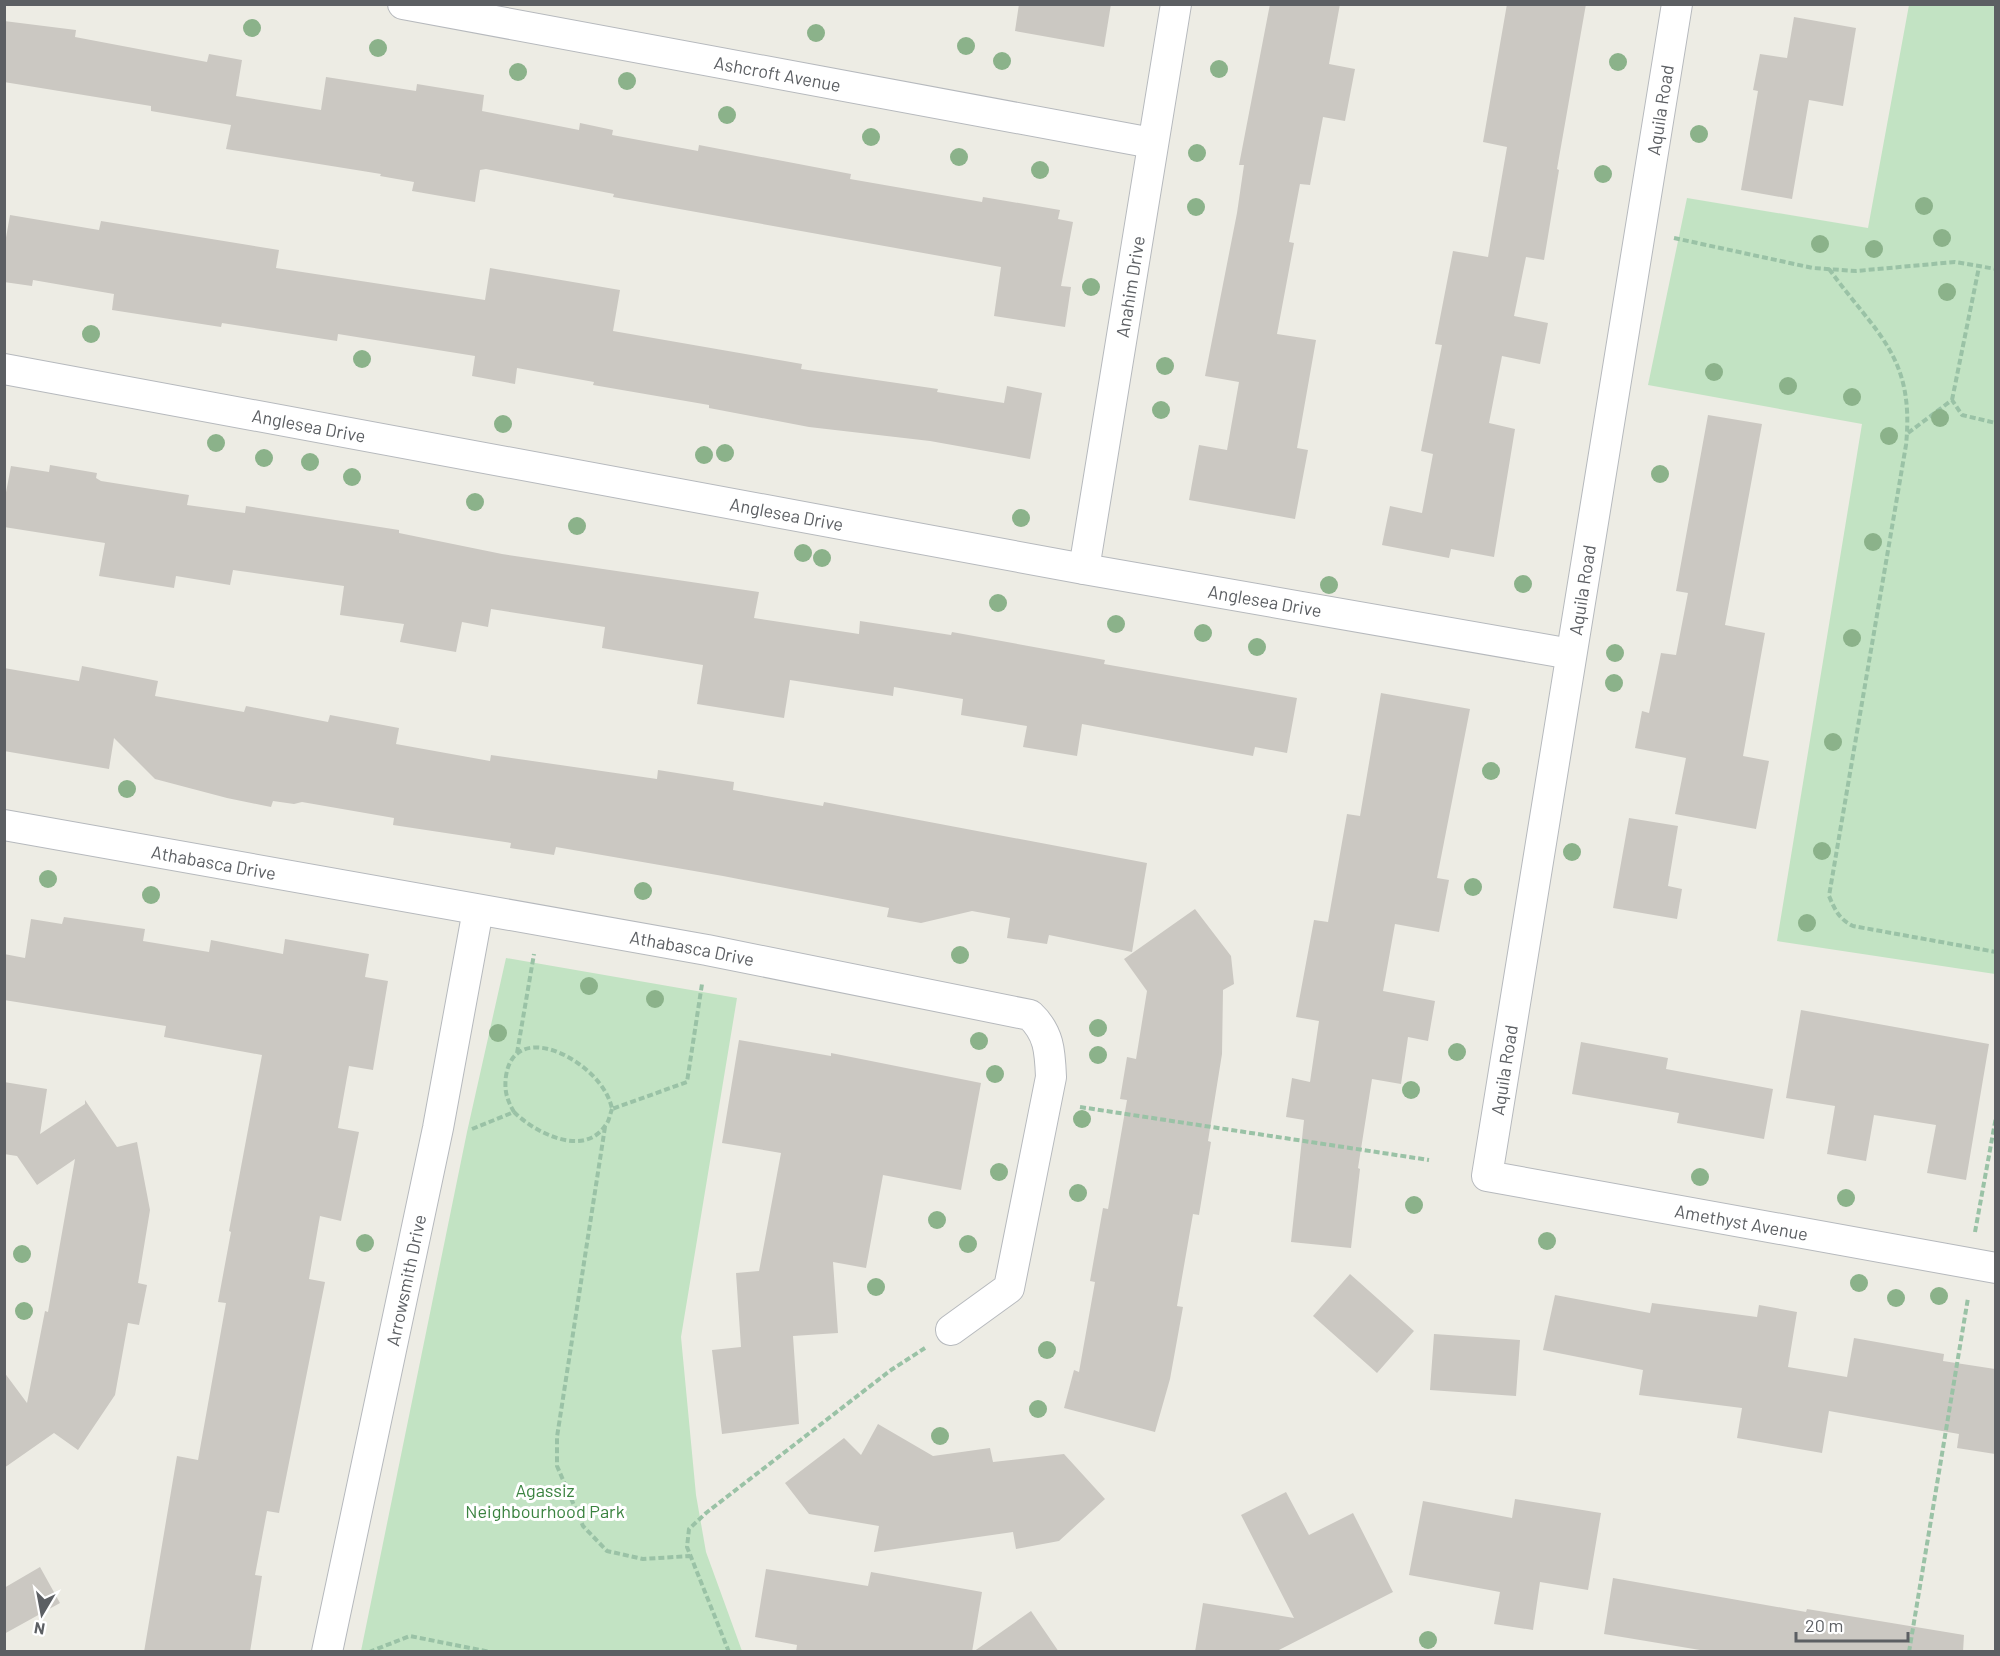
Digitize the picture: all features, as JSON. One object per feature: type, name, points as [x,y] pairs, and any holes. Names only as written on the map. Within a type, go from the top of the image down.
[{"type":"street","name":"Ashcroft Avenue","points":[[403,4],[1152,143]]},
{"type":"street","name":"Anahim Drive","points":[[1084,568],[1176,4]]},
{"type":"street","name":"Aquila Road","points":[[1487,1176],[1677,4]]},
{"type":"street","name":"Anglesea Drive","points":[[4,369],[1084,568],[1571,654]]},
{"type":"street","name":"Athabasca Drive","points":[[4,825],[706,950],[1005,1008],[1030,1015],[1041,1025],[1050,1046],[1051,1077],[1009,1288],[951,1330]]},
{"type":"street","name":"Arrowsmith Drive","points":[[327,1652],[438,1128],[478,910]]},
{"type":"street","name":"Amethyst Avenue","points":[[1487,1176],[1978,1273]]},
{"type":"path","points":[[1640,231],[1789,264],[1856,272],[1955,262],[1995,269]]},
{"type":"path","points":[[1907,434],[1952,400],[1979,267]]},
{"type":"path","points":[[1829,269],[1885,341],[1896,360],[1908,399],[1907,434],[1829,896],[1836,912],[1844,921],[1853,926],[1995,952]]},
{"type":"path","points":[[1952,400],[1962,415],[1995,423]]},
{"type":"path","points":[[539,922],[517,1054],[507,1069],[506,1099],[514,1112],[534,1128],[556,1138],[578,1142],[591,1137],[605,1127]]},
{"type":"path","points":[[612,1109],[687,1082],[706,950]]},
{"type":"path","points":[[517,1054],[531,1048],[548,1049],[572,1058],[600,1080],[610,1097],[612,1109],[605,1127],[556,1437],[557,1466],[584,1526],[607,1551],[643,1559],[690,1556]]},
{"type":"path","points":[[1076,1106],[1430,1160]]},
{"type":"path","points":[[438,1128],[467,1132],[514,1112]]},
{"type":"path","points":[[1909,1652],[1978,1273],[1995,1117]]},
{"type":"path","points":[[729,1652],[687,1547],[689,1529],[706,1513],[891,1370],[951,1330]]},
{"type":"path","points":[[369,1652],[410,1636],[490,1652]]},
{"type":"green space","points":[[1909,5],[1995,5],[1995,974],[1777,941],[1862,424],[1648,385],[1687,198],[1868,228]]},
{"type":"green space","name":"Agassiz Neighbourhood Park","points":[[506,958],[737,998],[681,1337],[696,1495],[706,1552],[742,1651],[361,1651],[467,1132]]},
{"type":"building","points":[[1019,4],[1111,4],[1104,47],[1015,31]]},
{"type":"building","points":[[1270,4],[1340,4],[1329,64],[1355,69],[1345,121],[1323,117],[1310,185],[1300,184],[1289,242],[1294,243],[1277,334],[1316,340],[1297,448],[1308,450],[1295,519],[1189,500],[1199,445],[1227,450],[1239,382],[1205,376],[1237,213],[1244,165],[1239,165]]},
{"type":"building","points":[[1507,4],[1586,4],[1557,169],[1559,170],[1544,260],[1526,257],[1514,316],[1548,323],[1540,364],[1502,356],[1489,423],[1515,429],[1494,557],[1451,549],[1449,558],[1382,545],[1390,506],[1422,513],[1433,454],[1421,451],[1442,345],[1435,344],[1453,251],[1488,257],[1507,147],[1483,142]]},
{"type":"building","points":[[1794,17],[1856,28],[1843,106],[1809,100],[1792,199],[1741,190],[1758,91],[1753,90],[1760,54],[1787,58]]},
{"type":"building","points":[[4,21],[76,30],[75,37],[207,62],[209,54],[242,60],[236,96],[321,110],[326,77],[416,91],[417,84],[484,95],[482,111],[579,130],[580,123],[613,130],[612,135],[698,151],[699,145],[851,174],[850,179],[982,202],[983,197],[1060,210],[1058,219],[1073,222],[1061,286],[1071,287],[1065,327],[994,316],[1001,267],[613,197],[614,194],[486,169],[480,170],[475,202],[412,191],[414,182],[380,176],[381,174],[226,149],[231,125],[151,111],[151,106],[4,82]]},
{"type":"building","points":[[10,215],[99,230],[101,221],[279,250],[276,268],[485,300],[490,268],[620,290],[613,331],[802,364],[801,369],[938,389],[937,392],[1004,403],[1007,386],[1042,393],[1030,459],[930,441],[809,427],[517,368],[515,384],[472,376],[475,356],[338,334],[337,341],[222,323],[221,327],[112,310],[114,294],[33,280],[32,286],[4,282],[4,249]]},
{"type":"building","points":[[1708,415],[1762,424],[1725,625],[1765,633],[1743,756],[1769,761],[1756,829],[1675,814],[1686,758],[1635,748],[1642,711],[1649,713],[1661,653],[1676,655],[1688,593],[1676,591]]},
{"type":"building","points":[[50,465],[97,473],[96,478],[101,481],[189,495],[187,505],[245,513],[246,506],[399,530],[399,533],[502,554],[759,592],[754,618],[859,634],[860,621],[951,635],[952,632],[1105,660],[1104,664],[1297,698],[1287,753],[1255,747],[1253,756],[1082,724],[1077,756],[1023,747],[1027,726],[961,715],[963,699],[894,687],[893,696],[790,680],[784,718],[697,704],[703,665],[602,648],[605,627],[491,609],[488,627],[462,622],[456,652],[400,642],[404,624],[340,615],[344,586],[233,570],[230,585],[176,576],[174,588],[99,576],[105,543],[4,527],[4,503],[11,466],[49,472]]},
{"type":"building","points":[[82,666],[158,681],[155,696],[244,712],[246,706],[328,722],[330,715],[399,728],[396,744],[490,761],[491,755],[657,779],[658,770],[734,782],[733,790],[823,806],[824,802],[1147,863],[1132,952],[1049,935],[1047,944],[1007,938],[1010,918],[972,911],[921,923],[887,917],[889,908],[723,876],[556,847],[554,855],[510,848],[511,843],[393,825],[394,818],[302,802],[294,804],[273,801],[271,807],[227,798],[155,779],[114,738],[109,769],[4,751],[4,668],[79,681]]},
{"type":"building","points":[[1381,693],[1470,709],[1437,878],[1449,880],[1439,932],[1395,924],[1383,991],[1435,1001],[1428,1041],[1408,1037],[1401,1084],[1372,1079],[1358,1168],[1360,1169],[1351,1248],[1291,1242],[1304,1120],[1286,1117],[1292,1078],[1310,1082],[1319,1021],[1296,1017],[1314,920],[1328,922],[1347,814],[1360,816]]},
{"type":"building","points":[[1629,818],[1678,826],[1668,886],[1682,889],[1677,919],[1613,908]]},
{"type":"building","points":[[1195,909],[1231,956],[1234,984],[1223,990],[1222,1054],[1208,1141],[1211,1142],[1199,1215],[1193,1214],[1177,1306],[1183,1307],[1170,1379],[1155,1432],[1064,1408],[1074,1370],[1079,1372],[1095,1282],[1090,1281],[1103,1208],[1108,1209],[1127,1100],[1120,1099],[1127,1057],[1136,1059],[1147,991],[1124,959]]},
{"type":"building","points":[[64,917],[145,929],[143,941],[209,952],[211,940],[283,954],[285,939],[369,954],[365,977],[388,981],[373,1070],[349,1066],[338,1128],[359,1132],[341,1221],[320,1216],[309,1279],[325,1282],[279,1513],[267,1511],[255,1575],[262,1576],[250,1652],[144,1652],[177,1456],[198,1460],[226,1303],[218,1302],[231,1232],[229,1231],[262,1055],[164,1037],[166,1026],[4,1000],[4,954],[25,958],[31,919],[62,924]]},
{"type":"building","points":[[1801,1010],[1989,1044],[1966,1180],[1927,1173],[1936,1125],[1874,1115],[1866,1161],[1827,1154],[1835,1106],[1786,1098]]},
{"type":"building","points":[[739,1040],[831,1056],[831,1053],[981,1083],[961,1190],[883,1175],[866,1268],[833,1262],[838,1333],[793,1336],[799,1424],[722,1434],[712,1350],[741,1347],[736,1273],[759,1271],[781,1153],[722,1143]]},
{"type":"building","points":[[1581,1042],[1668,1058],[1666,1069],[1773,1089],[1764,1139],[1677,1123],[1679,1113],[1572,1094]]},
{"type":"building","points":[[4,1082],[47,1089],[40,1134],[85,1104],[85,1100],[117,1147],[137,1142],[150,1210],[138,1283],[147,1285],[139,1325],[128,1323],[115,1395],[78,1450],[54,1433],[4,1468],[4,1372],[27,1403],[45,1311],[48,1312],[75,1159],[37,1185],[17,1156],[4,1154]]},
{"type":"building","points":[[1350,1274],[1414,1331],[1377,1373],[1313,1316]]},
{"type":"building","points":[[1555,1295],[1650,1313],[1652,1303],[1757,1317],[1759,1305],[1797,1312],[1788,1367],[1847,1377],[1854,1338],[1944,1354],[1943,1361],[1995,1369],[1995,1454],[1957,1448],[1959,1434],[1829,1411],[1822,1453],[1737,1438],[1742,1408],[1639,1395],[1643,1370],[1543,1350]]},
{"type":"building","points":[[1434,1334],[1520,1340],[1516,1396],[1430,1390]]},
{"type":"building","points":[[878,1424],[933,1456],[990,1448],[993,1462],[1064,1454],[1105,1499],[1059,1541],[1016,1549],[1013,1532],[874,1552],[879,1526],[809,1514],[785,1483],[844,1438],[861,1455]]},
{"type":"building","points":[[1286,1492],[1309,1535],[1353,1513],[1393,1592],[1275,1652],[1195,1652],[1203,1603],[1294,1618],[1241,1515]]},
{"type":"building","points":[[1515,1499],[1601,1513],[1588,1590],[1540,1582],[1533,1630],[1494,1624],[1500,1592],[1409,1575],[1423,1501],[1512,1518]]},
{"type":"building","points":[[40,1567],[60,1603],[4,1634],[4,1588]]},
{"type":"building","points":[[766,1569],[868,1586],[871,1572],[982,1592],[972,1652],[796,1652],[797,1645],[755,1637]]},
{"type":"building","points":[[1613,1578],[1806,1612],[1807,1609],[1964,1635],[1963,1652],[1712,1652],[1604,1634]]},
{"type":"building","points":[[1031,1611],[1059,1652],[973,1652]]}]
